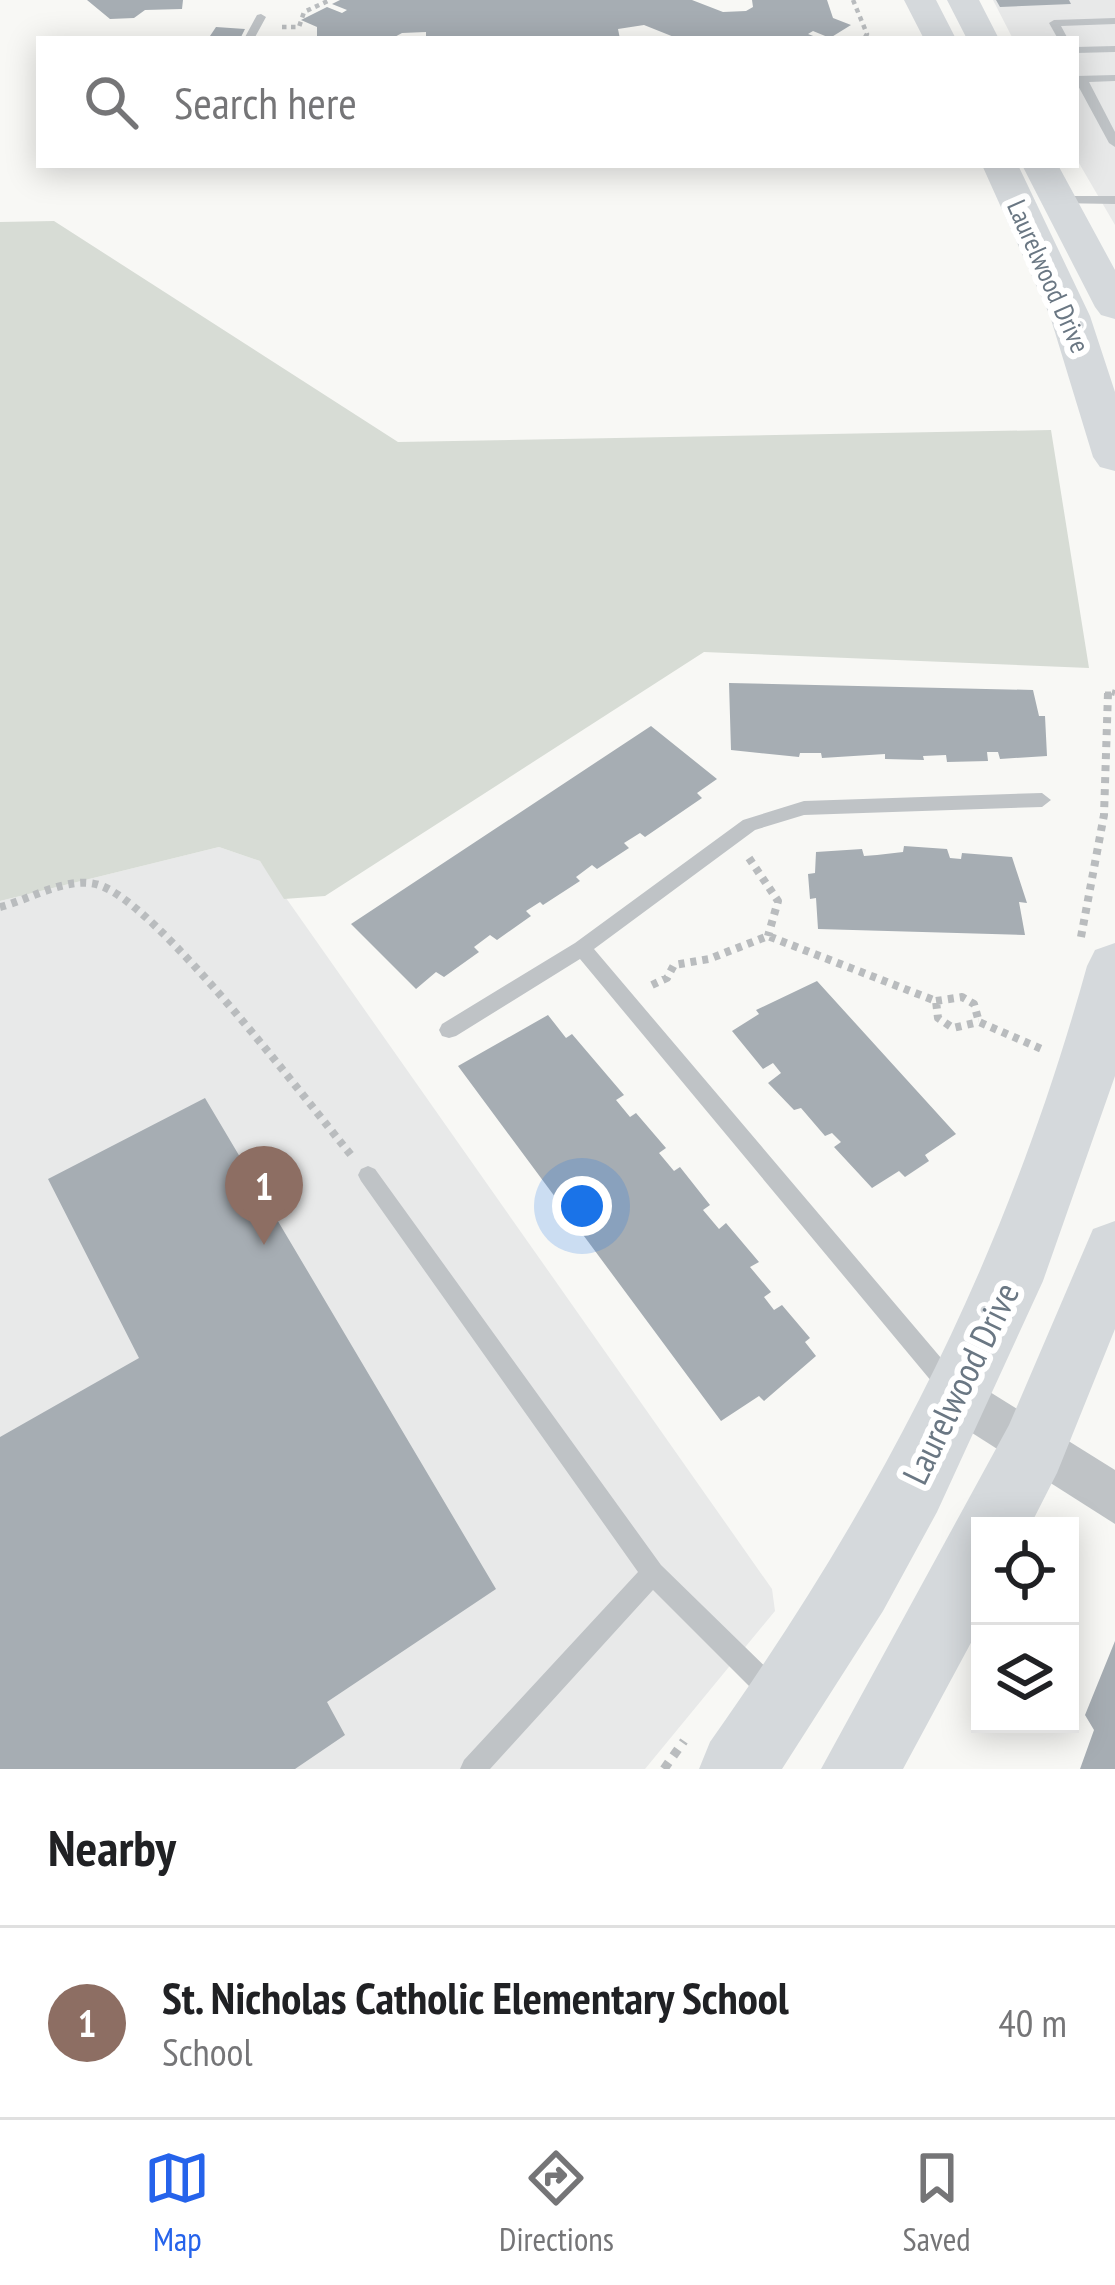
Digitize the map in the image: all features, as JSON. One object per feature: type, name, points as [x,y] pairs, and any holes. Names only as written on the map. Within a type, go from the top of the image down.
[{"type":"street","points":[[920,0],[938,36]]},
{"type":"street","points":[[962,0],[980,36]]},
{"type":"street","name":"Laurelwood Drive","points":[[1001,168],[1107,397],[1115,457]]},
{"type":"street","name":"Laurelwood Drive","points":[[1048,182],[1115,307]]},
{"type":"street","name":"Laurelwood Drive","points":[[714,1751],[785,1703],[961,1398],[1065,1133],[1096,957]]},
{"type":"street","points":[[998,1517],[1033,1449],[1115,1250]]},
{"type":"street","points":[[961,1398],[1115,1499]]},
{"type":"street","points":[[859,1769],[905,1696],[971,1568]]},
{"type":"lane","points":[[1061,36],[1054,23],[1115,21]]},
{"type":"lane","points":[[251,36],[259,22]]},
{"type":"lane","points":[[1079,50],[1115,49]]},
{"type":"lane","points":[[1115,78],[1079,79],[1115,143]]},
{"type":"lane","points":[[1048,182],[1115,200]]},
{"type":"lane","points":[[449,1030],[582,949],[734,837],[776,814],[804,808],[1042,800]]},
{"type":"lane","points":[[582,949],[961,1398]]},
{"type":"lane","points":[[368,1175],[653,1573],[785,1703]]},
{"type":"lane","points":[[473,1769],[653,1573]]},
{"type":"path","points":[[259,22],[299,27],[304,12],[330,0]]},
{"type":"path","points":[[854,0],[866,36]]},
{"type":"path","points":[[1096,957],[1092,899],[1111,746],[1108,691],[1115,693]]},
{"type":"path","points":[[734,837],[778,901],[768,936]]},
{"type":"path","points":[[0,907],[75,885],[101,885],[125,902],[166,938],[368,1175]]},
{"type":"path","points":[[624,997],[667,978],[670,967],[685,960],[699,962],[749,939],[768,936],[936,1001],[962,997],[974,1004],[979,1022]]},
{"type":"path","points":[[936,1001],[938,1018],[951,1029],[979,1022],[1050,1052]]},
{"type":"path","points":[[1043,1073],[1056,1032]]},
{"type":"path","points":[[664,1769],[714,1751]]},
{"type":"shaded area","points":[[993,0],[1115,0],[1115,225],[1079,163],[1079,36],[1011,36]]},
{"type":"shaded area","points":[[54,221],[398,442],[1051,430],[1089,668],[704,652],[325,896],[284,899],[260,861],[219,847],[0,901],[0,222]]},
{"type":"shaded area","points":[[219,847],[260,861],[772,1589],[775,1611],[645,1769],[0,1769],[0,901]]},
{"type":"building","points":[[87,0],[183,0],[182,9],[145,10],[134,18],[110,19]]},
{"type":"building","points":[[340,0],[692,0],[723,12],[746,11],[753,7],[752,0],[827,0],[833,18],[851,25],[833,36],[813,31],[808,34],[813,36],[672,36],[644,25],[618,29],[619,36],[426,36],[426,32],[317,36],[317,27],[301,20],[327,7],[342,13],[347,10],[332,4]]},
{"type":"building","points":[[996,0],[1069,0],[1071,4],[1000,7]]},
{"type":"building","points":[[216,27],[245,29],[242,36],[210,36]]},
{"type":"building","points":[[729,683],[1033,690],[1039,716],[1045,716],[1047,756],[1000,759],[998,752],[987,752],[988,761],[947,762],[946,755],[923,756],[924,760],[885,759],[885,754],[822,758],[821,753],[800,753],[799,757],[731,750]]},
{"type":"building","points":[[651,726],[717,779],[697,793],[702,798],[645,837],[640,833],[624,843],[629,848],[597,869],[592,865],[576,877],[580,881],[526,911],[531,916],[497,940],[490,935],[474,947],[479,952],[444,977],[436,972],[416,989],[351,924]]},
{"type":"building","points":[[904,846],[947,849],[950,858],[961,859],[962,853],[1012,857],[1027,903],[1019,902],[1025,935],[818,929],[808,874],[815,873],[816,852],[862,849],[864,856],[903,852]]},
{"type":"building","points":[[817,981],[956,1134],[925,1155],[929,1161],[905,1177],[899,1171],[872,1188],[834,1147],[841,1142],[832,1133],[825,1136],[801,1108],[794,1110],[768,1083],[781,1073],[773,1063],[763,1069],[732,1031],[759,1014],[756,1010]]},
{"type":"building","points":[[548,1015],[566,1038],[572,1034],[624,1095],[616,1100],[630,1117],[636,1113],[666,1148],[659,1153],[674,1171],[680,1167],[710,1205],[703,1210],[719,1229],[726,1223],[759,1262],[750,1267],[771,1292],[764,1297],[774,1310],[782,1305],[810,1338],[805,1342],[816,1356],[764,1401],[759,1396],[721,1421],[458,1066]]},
{"type":"building","points":[[205,1098],[496,1589],[327,1702],[345,1735],[295,1769],[0,1769],[0,1437],[139,1358],[48,1179]]},
{"type":"building","points":[[1115,1641],[1115,1769],[1080,1769],[1094,1730],[1085,1715]]},
{"type":"place","name":"St. Nicholas Catholic Elementary School","points":[[264,1245]]}]
